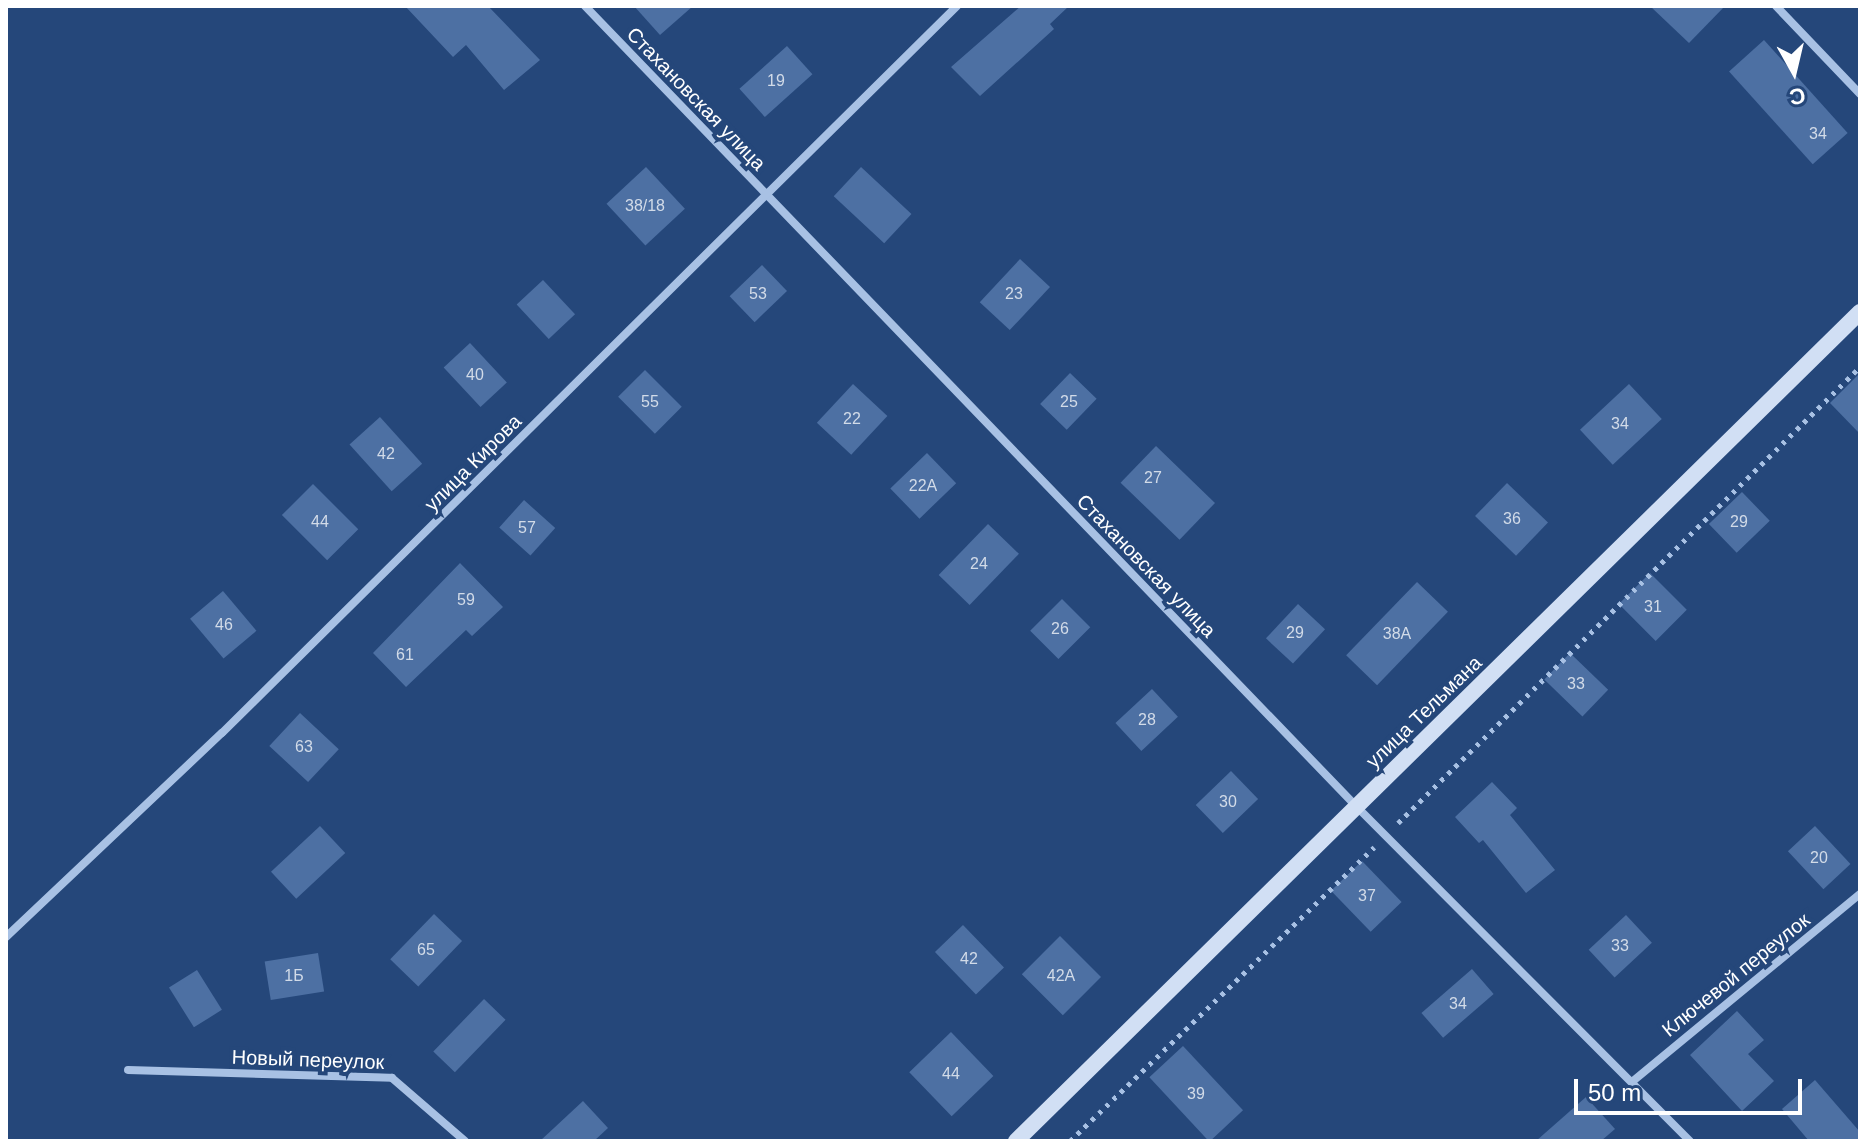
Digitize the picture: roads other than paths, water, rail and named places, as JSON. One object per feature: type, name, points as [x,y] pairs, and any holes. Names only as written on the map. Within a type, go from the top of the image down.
[{"type":"street","name":"Стахановская улица","points":[[585,6],[1356,806],[1690,1141]]},
{"type":"street","name":"улица Кирова","points":[[6,937],[222,733],[957,6]]},
{"type":"street","points":[[1776,6],[1860,94]]},
{"type":"street","name":"улица Тельмана","points":[[1016,1141],[1860,312]]},
{"type":"street","name":"Ключевой переулок","points":[[1633,1081],[1860,894]]},
{"type":"street","name":"Новый переулок","points":[[128,1070],[392,1078],[465,1141]]}]
